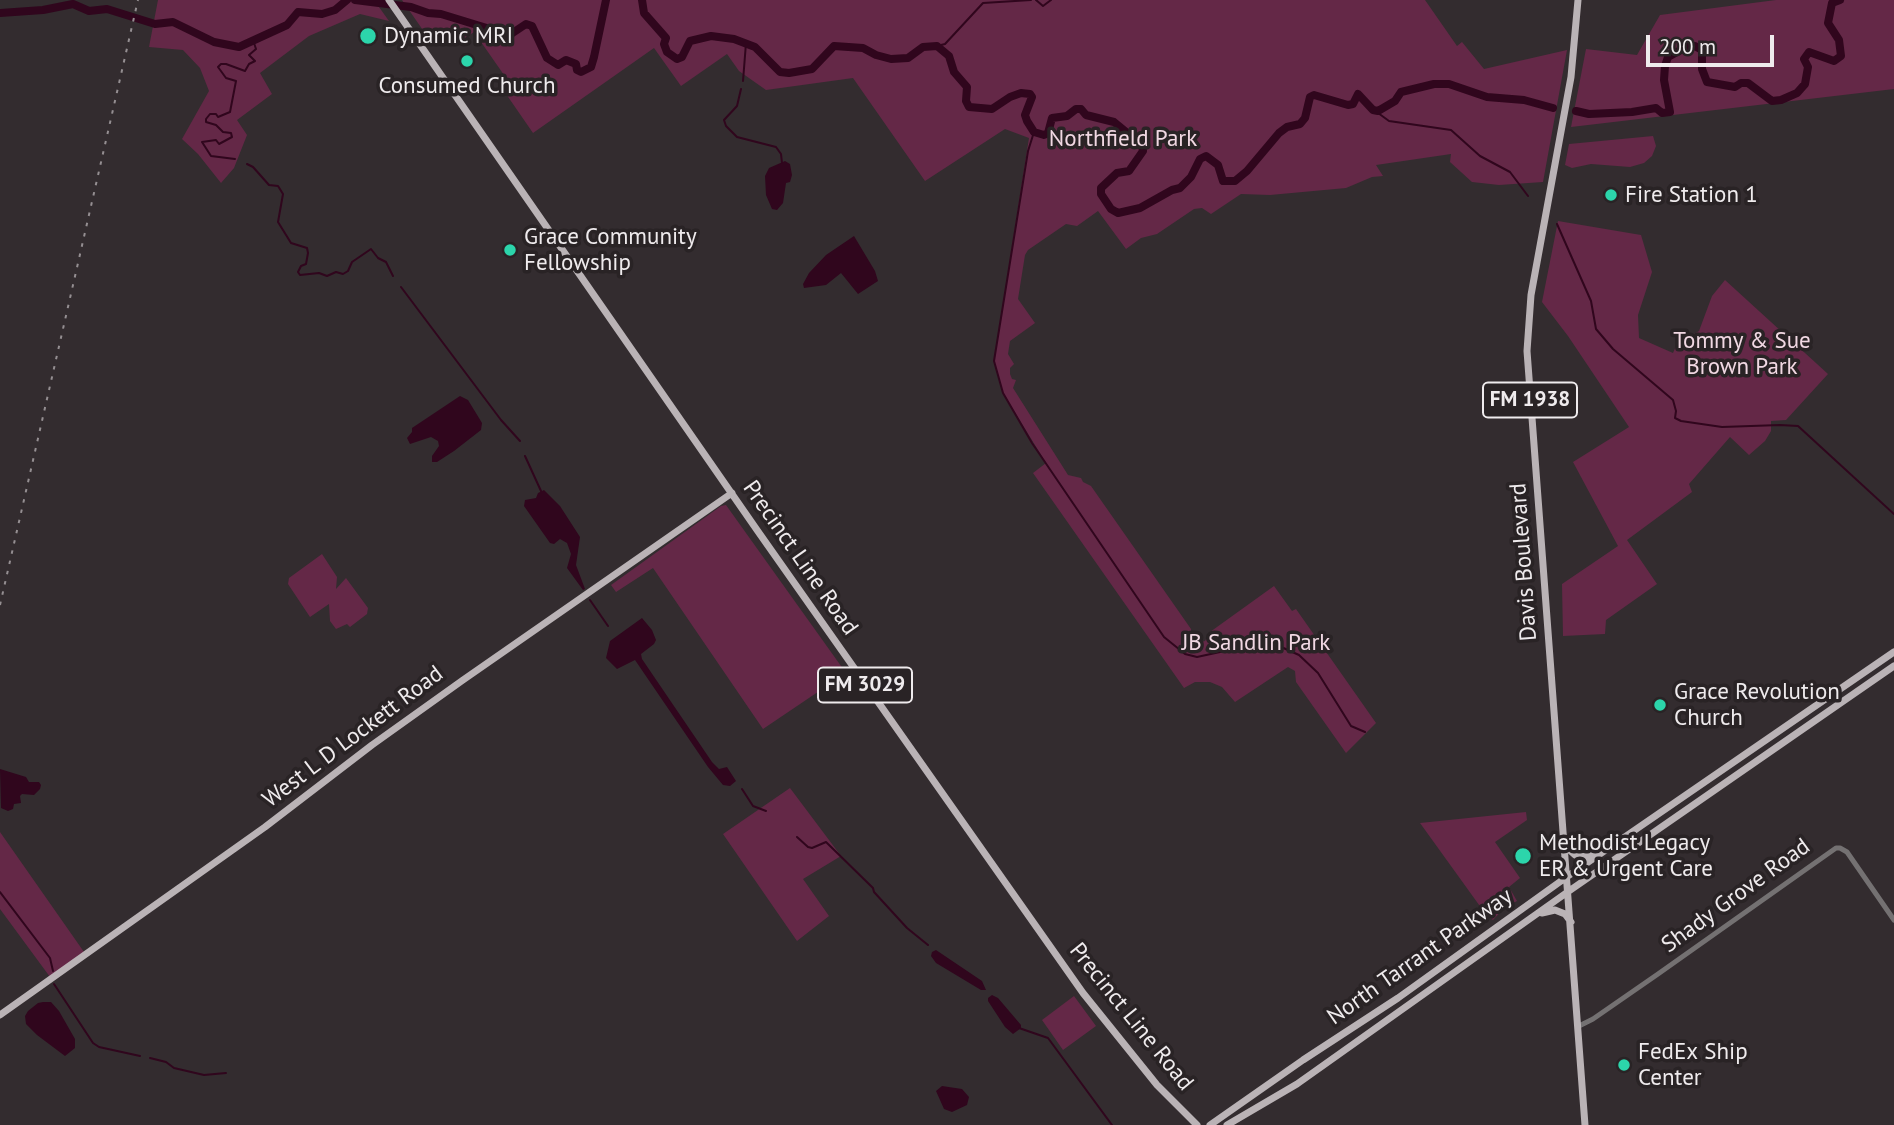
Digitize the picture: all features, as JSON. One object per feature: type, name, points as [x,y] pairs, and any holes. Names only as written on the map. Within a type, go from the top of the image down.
[{"type":"main road","name":"Precinct Line Road","points":[[389,0],[1083,993],[1157,1085],[1197,1125]]},
{"type":"main road","name":"Davis Boulevard","points":[[1578,0],[1575,49],[1531,295],[1527,344],[1585,1125]]},
{"type":"main road","name":"West L D Lockett Road","points":[[0,1015],[265,827],[463,680],[732,493]]},
{"type":"main road","name":"North Tarrant Parkway","points":[[1210,1125],[1403,995],[1568,876],[1894,652]]},
{"type":"main road","name":"North Tarrant Parkway","points":[[1227,1125],[1312,1073],[1894,666]]},
{"type":"main road","points":[[1826,712],[1853,689],[1857,682],[1855,678]]},
{"type":"main road","points":[[1730,763],[1737,775]]},
{"type":"main road","points":[[1565,846],[1575,855],[1583,857],[1605,851]]},
{"type":"main road","points":[[1538,914],[1555,910],[1565,914],[1572,925]]},
{"type":"main road","points":[[1403,995],[1410,1005]]},
{"type":"main road","points":[[1303,1060],[1312,1073]]},
{"type":"street","name":"Shady Grove Road","points":[[1579,1026],[1629,994],[1836,848],[1847,852],[1894,919]]},
{"type":"green space","points":[[158,0],[374,0],[389,21],[360,14],[309,36],[260,73],[272,94],[237,120],[247,135],[234,168],[221,183],[182,139],[209,91],[200,68],[183,50],[149,47]]},
{"type":"green space","points":[[402,0],[1425,0],[1457,46],[1462,42],[1484,69],[1567,50],[1543,182],[1499,185],[1472,182],[1450,162],[1451,154],[1376,165],[1383,176],[1372,177],[1346,188],[1270,195],[1241,194],[1211,214],[1202,208],[1194,209],[1157,234],[1141,238],[1126,249],[1098,211],[1077,226],[1066,224],[1028,250],[1025,255],[1018,299],[1035,323],[1010,341],[1008,354],[1014,364],[1010,368],[1010,374],[1012,379],[1016,380],[1013,388],[1068,475],[1081,478],[1091,486],[1191,629],[1191,637],[1194,640],[1198,643],[1205,641],[1210,632],[1274,586],[1292,611],[1296,609],[1376,723],[1346,753],[1296,682],[1295,671],[1288,667],[1235,702],[1222,687],[1210,682],[1195,682],[1184,688],[1033,473],[1046,463],[1003,393],[994,361],[1029,138],[1005,129],[925,181],[853,78],[766,90],[739,71],[727,54],[681,86],[654,48],[533,133],[504,91],[511,85],[474,32],[453,46],[441,28],[427,36]]},
{"type":"green space","points":[[1776,0],[1894,0],[1894,89],[1571,127],[1586,49],[1637,55],[1660,15]]},
{"type":"green space","points":[[1653,136],[1656,146],[1652,156],[1644,163],[1630,167],[1591,164],[1572,168],[1565,165],[1569,144]]},
{"type":"green space","name":"Tommy & Sue Brown Park","points":[[1558,221],[1641,235],[1652,272],[1638,315],[1639,338],[1673,353],[1677,344],[1699,331],[1712,296],[1725,280],[1828,374],[1786,420],[1771,421],[1771,431],[1765,441],[1749,455],[1730,437],[1689,484],[1692,492],[1627,540],[1657,584],[1606,620],[1605,634],[1563,636],[1562,584],[1618,546],[1573,462],[1629,427],[1542,302]]},
{"type":"green space","points":[[726,505],[846,673],[763,729],[653,568],[616,592],[611,585]]},
{"type":"green space","points":[[322,554],[337,577],[336,589],[346,578],[368,608],[367,614],[350,627],[347,624],[336,629],[330,621],[329,604],[310,617],[288,584],[289,578]]},
{"type":"green space","points":[[790,788],[841,856],[803,879],[829,916],[797,941],[723,834]]},
{"type":"green space","points":[[1526,812],[1527,820],[1495,842],[1520,878],[1509,887],[1517,901],[1505,907],[1493,920],[1487,916],[1420,823]]},
{"type":"green space","points":[[0,832],[84,952],[50,977],[0,909]]},
{"type":"green space","points":[[1074,996],[1096,1026],[1063,1050],[1042,1020]]},
{"type":"shaded area","points":[[785,161],[790,164],[792,175],[790,182],[786,183],[783,203],[777,210],[772,209],[766,195],[765,176],[769,168]]},
{"type":"shaded area","points":[[854,236],[878,281],[858,294],[841,273],[826,285],[804,288],[803,284],[809,273],[826,255]]},
{"type":"shaded area","points":[[460,396],[468,400],[482,423],[481,430],[454,451],[437,462],[432,462],[432,456],[439,446],[438,441],[431,437],[410,444],[407,438],[412,428]]},
{"type":"shaded area","points":[[544,490],[560,506],[580,537],[576,565],[585,589],[583,590],[567,568],[571,554],[567,543],[560,539],[554,544],[550,543],[524,506],[525,500],[536,498],[538,493]]},
{"type":"shaded area","points":[[642,618],[656,640],[641,654],[642,659],[712,762],[719,769],[727,767],[736,781],[730,786],[723,785],[708,767],[635,660],[617,669],[606,658],[610,641]]},
{"type":"shaded area","points":[[0,769],[26,777],[29,782],[39,782],[40,789],[34,795],[22,794],[21,803],[14,804],[13,809],[8,811],[1,808]]},
{"type":"shaded area","points":[[936,950],[982,981],[986,990],[981,990],[936,963],[931,956]]},
{"type":"shaded area","points":[[992,995],[998,998],[1021,1025],[1013,1034],[1005,1027],[988,1001]]},
{"type":"shaded area","points":[[43,1002],[51,1002],[59,1011],[75,1039],[75,1048],[65,1056],[26,1024],[25,1016],[28,1011]]},
{"type":"shaded area","points":[[942,1086],[962,1089],[969,1097],[967,1105],[952,1112],[944,1109],[936,1091]]},
{"type":"waterway","points":[[0,13],[43,10],[73,4],[89,11],[107,9],[155,24],[173,22],[214,42],[239,47],[287,25],[298,12],[322,14],[335,10],[347,0]]},
{"type":"waterway","points":[[355,0],[441,14],[490,29],[503,36],[508,36],[526,24],[532,26],[547,58],[558,65],[566,60],[576,64],[577,70],[581,72],[591,67],[606,0]]},
{"type":"waterway","points":[[642,0],[644,13],[666,38],[664,44],[667,52],[677,59],[682,57],[690,41],[711,36],[734,39],[755,47],[780,72],[789,73],[812,69],[834,46],[863,48],[891,59],[908,58],[923,47],[937,46],[949,56],[954,72],[967,87],[966,101],[969,107],[992,109],[1010,97],[1021,93],[1030,94],[1032,97],[1025,115],[1027,121],[1034,132],[1044,135],[1048,133],[1052,118],[1067,116],[1076,109],[1081,109],[1086,115],[1114,122],[1142,145],[1143,151],[1129,171],[1117,173],[1101,188],[1101,194],[1111,209],[1118,213],[1140,208],[1180,188],[1191,177],[1200,159],[1206,156],[1218,165],[1223,181],[1235,181],[1279,133],[1287,127],[1300,124],[1305,118],[1310,97],[1314,95],[1348,105],[1353,104],[1358,94],[1373,110],[1378,111],[1395,101],[1401,92],[1434,84],[1449,84],[1487,97],[1524,100],[1553,108]]},
{"type":"waterway","points":[[937,46],[945,44],[983,3],[1031,0]]},
{"type":"waterway","points":[[1036,0],[1043,6],[1051,0]]},
{"type":"waterway","points":[[1576,111],[1589,114],[1656,108],[1662,113],[1670,112],[1664,80],[1668,57],[1686,47],[1695,46],[1702,50],[1702,69],[1707,82],[1735,87],[1748,83],[1772,101],[1781,100],[1797,93],[1805,84],[1808,67],[1804,59],[1809,52],[1834,61],[1841,56],[1839,40],[1828,23],[1832,3],[1840,0]]},
{"type":"waterway","points":[[235,159],[211,156],[202,142],[216,140],[219,144],[232,137],[231,133],[223,132],[216,125],[206,122],[206,119],[210,114],[216,114],[218,117],[230,112],[236,81],[226,78],[218,67],[226,64],[245,71],[249,64],[255,61],[249,55],[256,49],[253,40]]},
{"type":"waterway","points":[[743,81],[746,43]]},
{"type":"waterway","points":[[741,89],[737,106],[724,120],[726,126],[737,137],[776,147],[781,154],[782,163]]},
{"type":"waterway","points":[[1374,110],[1389,121],[1451,130],[1480,156],[1510,172],[1528,196]]},
{"type":"waterway","points":[[1034,132],[1028,151],[994,361],[1003,393],[1032,443],[1164,637],[1185,654],[1197,657],[1243,647],[1279,646],[1299,655],[1318,673],[1351,726],[1365,732]]},
{"type":"waterway","points":[[247,164],[269,185],[278,186],[283,194],[278,222],[291,243],[307,248],[306,264],[301,266],[298,272],[300,275],[319,273],[327,276],[336,272],[343,274],[348,271],[352,262],[371,249],[378,258],[386,262],[393,276]]},
{"type":"waterway","points":[[1557,224],[1591,301],[1596,329],[1613,349],[1673,400],[1675,418],[1722,427],[1798,426],[1894,514]]},
{"type":"waterway","points":[[401,287],[501,420],[520,441]]},
{"type":"waterway","points":[[525,456],[541,491]]},
{"type":"waterway","points":[[590,600],[608,626]]},
{"type":"waterway","points":[[742,789],[753,806],[766,811]]},
{"type":"waterway","points":[[797,837],[812,848],[826,842],[873,888],[907,928],[928,945]]},
{"type":"waterway","points":[[0,892],[50,958],[53,971]]},
{"type":"waterway","points":[[54,984],[93,1043],[99,1047],[140,1056]]},
{"type":"waterway","points":[[1019,1028],[1048,1038],[1112,1125]]},
{"type":"waterway","points":[[150,1058],[166,1062],[174,1068],[204,1075],[226,1073]]},
{"type":"railway","points":[[0,605],[138,0]]},
{"type":"place","name":"Dynamic MRI","points":[[368,36]]},
{"type":"place","name":"Consumed Church","points":[[467,61]]},
{"type":"place","name":"Fire Station 1","points":[[1611,195]]},
{"type":"place","name":"Grace Community Fellowship","points":[[510,250]]},
{"type":"place","name":"Grace Revolution Church","points":[[1660,705]]},
{"type":"place","name":"Methodist Legacy ER & Urgent Care","points":[[1523,856]]},
{"type":"place","name":"FedEx Ship Center","points":[[1624,1065]]},
{"type":"park label","name":"Northfield Park","points":[[1123,139]]},
{"type":"park label","name":"JB Sandlin Park","points":[[1256,643]]}]
